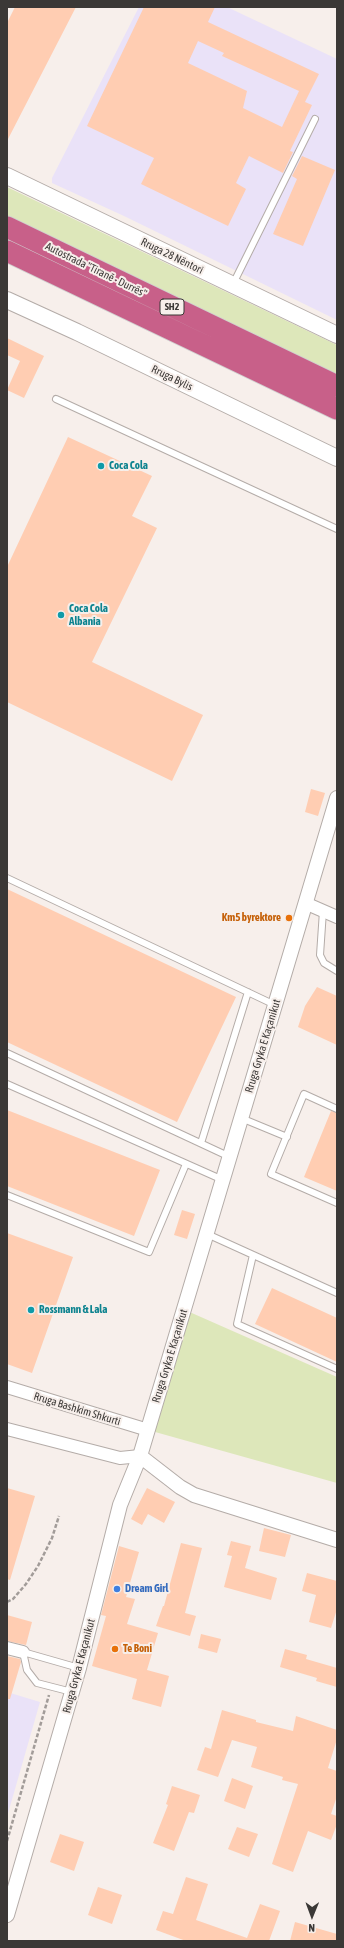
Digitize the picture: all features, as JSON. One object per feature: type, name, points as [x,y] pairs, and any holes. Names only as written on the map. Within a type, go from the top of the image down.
[{"type":"highway","name":"Autostrada \"Tiranë - Durrës\"","points":[[7,227],[337,386]]},
{"type":"highway","name":"Autostrada \"Tiranë - Durrës\"","points":[[7,251],[337,409]]},
{"type":"main road","name":"Rruga 28 Nëntori","points":[[7,176],[337,335]]},
{"type":"main road","name":"Rruga Bylis","points":[[7,300],[77,332],[337,458]]},
{"type":"street","name":"Rruga Gryka E Kaçanikut","points":[[7,1915],[79,1668],[120,1505],[140,1456],[148,1430],[208,1234],[241,1118],[337,798]]},
{"type":"street","points":[[305,903],[337,916]]},
{"type":"street","name":"Rruga Bashkim Shkurti","points":[[7,1387],[148,1430]]},
{"type":"street","points":[[7,1429],[120,1458],[140,1456],[183,1489],[194,1495],[337,1540]]},
{"type":"street","points":[[7,1648],[24,1652]]},
{"type":"lane","points":[[232,285],[315,119]]},
{"type":"lane","points":[[56,399],[337,529]]},
{"type":"lane","points":[[7,878],[275,1005]]},
{"type":"lane","points":[[323,910],[320,955],[324,963],[337,971]]},
{"type":"lane","points":[[201,1143],[248,992]]},
{"type":"lane","points":[[7,1053],[230,1157]]},
{"type":"lane","points":[[7,1084],[223,1180]]},
{"type":"lane","points":[[337,1110],[304,1094],[271,1174],[337,1204]]},
{"type":"lane","points":[[241,1118],[286,1137]]},
{"type":"lane","points":[[7,1195],[149,1252],[186,1164]]},
{"type":"lane","points":[[208,1234],[337,1293]]},
{"type":"lane","points":[[253,1255],[237,1324],[337,1369]]},
{"type":"lane","points":[[72,1692],[37,1683],[27,1670],[24,1652],[79,1668]]},
{"type":"path","points":[[7,1602],[13,1599],[26,1584],[38,1566],[52,1538],[60,1516]]},
{"type":"path","points":[[7,1841],[51,1687]]},
{"type":"shaded area","points":[[139,7],[227,7],[337,59],[337,320],[124,216],[52,183],[52,178]]},
{"type":"shaded area","points":[[7,1692],[40,1702],[7,1817]]},
{"type":"green space","points":[[7,187],[337,345],[337,376],[7,218]]},
{"type":"green space","points":[[185,1310],[337,1377],[337,1483],[148,1430]]},
{"type":"building","points":[[15,7],[76,7],[7,141],[7,23]]},
{"type":"building","points":[[144,7],[215,7],[208,22],[319,74],[305,102],[312,105],[290,151],[293,152],[283,173],[249,156],[236,183],[246,189],[228,226],[141,184],[154,158],[87,126]],"holes":[[[198,41],[224,53],[222,56],[299,91],[282,127],[243,108],[247,91],[188,63]]]},
{"type":"building","points":[[302,156],[335,170],[303,246],[273,234],[297,179],[292,176]]},
{"type":"building","points":[[7,338],[44,356],[24,398],[7,390],[20,361],[7,355]]},
{"type":"building","name":"Coca Cola Albania","points":[[68,437],[152,476],[132,516],[157,528],[92,662],[203,715],[172,781],[7,702],[7,567]]},
{"type":"building","points":[[311,789],[325,793],[318,816],[305,812]]},
{"type":"building","points":[[7,889],[236,997],[177,1122],[7,1042]]},
{"type":"building","points":[[317,987],[337,996],[337,1045],[298,1027],[305,1006]]},
{"type":"building","points":[[7,1110],[160,1170],[134,1236],[7,1186]]},
{"type":"building","points":[[331,1111],[337,1113],[337,1191],[304,1177]]},
{"type":"building","points":[[182,1210],[195,1214],[187,1239],[174,1235]]},
{"type":"building","name":"Rossmann & Lala","points":[[7,1233],[73,1257],[32,1373],[7,1364]]},
{"type":"building","points":[[272,1288],[337,1318],[337,1362],[255,1324]]},
{"type":"building","points":[[7,1488],[35,1496],[10,1580],[7,1579]]},
{"type":"building","points":[[147,1488],[175,1502],[164,1523],[148,1514],[142,1525],[131,1519]]},
{"type":"building","points":[[264,1528],[291,1535],[285,1557],[259,1551]]},
{"type":"building","points":[[231,1541],[251,1546],[245,1568],[277,1578],[271,1600],[224,1587],[232,1556],[227,1555]]},
{"type":"building","points":[[181,1543],[202,1548],[185,1613],[196,1616],[190,1636],[156,1626],[164,1606]]},
{"type":"building","points":[[119,1546],[139,1552],[126,1597],[135,1599],[127,1624],[158,1633],[147,1670],[169,1676],[161,1707],[132,1699],[137,1679],[92,1666],[106,1616],[101,1615]]},
{"type":"building","points":[[307,1573],[337,1581],[337,1609],[331,1628],[309,1622],[316,1595],[302,1591]]},
{"type":"building","points":[[7,1615],[32,1622],[26,1645],[7,1641]]},
{"type":"building","points":[[201,1634],[221,1639],[217,1653],[198,1648]]},
{"type":"building","points":[[285,1649],[307,1655],[306,1659],[337,1668],[337,1687],[316,1681],[317,1678],[280,1667]]},
{"type":"building","points":[[7,1656],[20,1659],[21,1662],[10,1699],[7,1699]]},
{"type":"building","points":[[222,1710],[256,1720],[256,1722],[293,1731],[296,1716],[337,1730],[337,1739],[328,1768],[337,1771],[337,1796],[331,1814],[337,1816],[337,1824],[331,1840],[308,1831],[293,1872],[272,1864],[298,1784],[282,1780],[283,1777],[251,1767],[257,1747],[232,1740],[218,1777],[197,1770],[205,1747],[211,1749]]},
{"type":"building","points":[[232,1778],[253,1786],[245,1809],[224,1801]]},
{"type":"building","points":[[172,1786],[200,1795],[194,1813],[189,1812],[174,1851],[153,1843],[168,1805],[166,1804]]},
{"type":"building","points":[[237,1827],[258,1834],[249,1857],[228,1849]]},
{"type":"building","points":[[60,1834],[84,1842],[74,1871],[50,1862]]},
{"type":"building","points":[[186,1877],[208,1884],[196,1920],[247,1938],[260,1904],[280,1911],[269,1941],[186,1941],[156,1930],[163,1911],[173,1914]]},
{"type":"building","points":[[98,1887],[122,1895],[112,1924],[88,1915]]},
{"type":"building","points":[[295,1922],[337,1934],[337,1941],[290,1941]]},
{"type":"place","name":"Coca Cola","points":[[101,466]]},
{"type":"place","name":"Coca Cola Albania","points":[[61,615]]},
{"type":"place","name":"Km5 byrektore","points":[[289,918]]},
{"type":"place","name":"Rossmann & Lala","points":[[31,1310]]},
{"type":"place","name":"Dream Girl","points":[[117,1589]]},
{"type":"place","name":"Te Boni","points":[[115,1649]]}]
